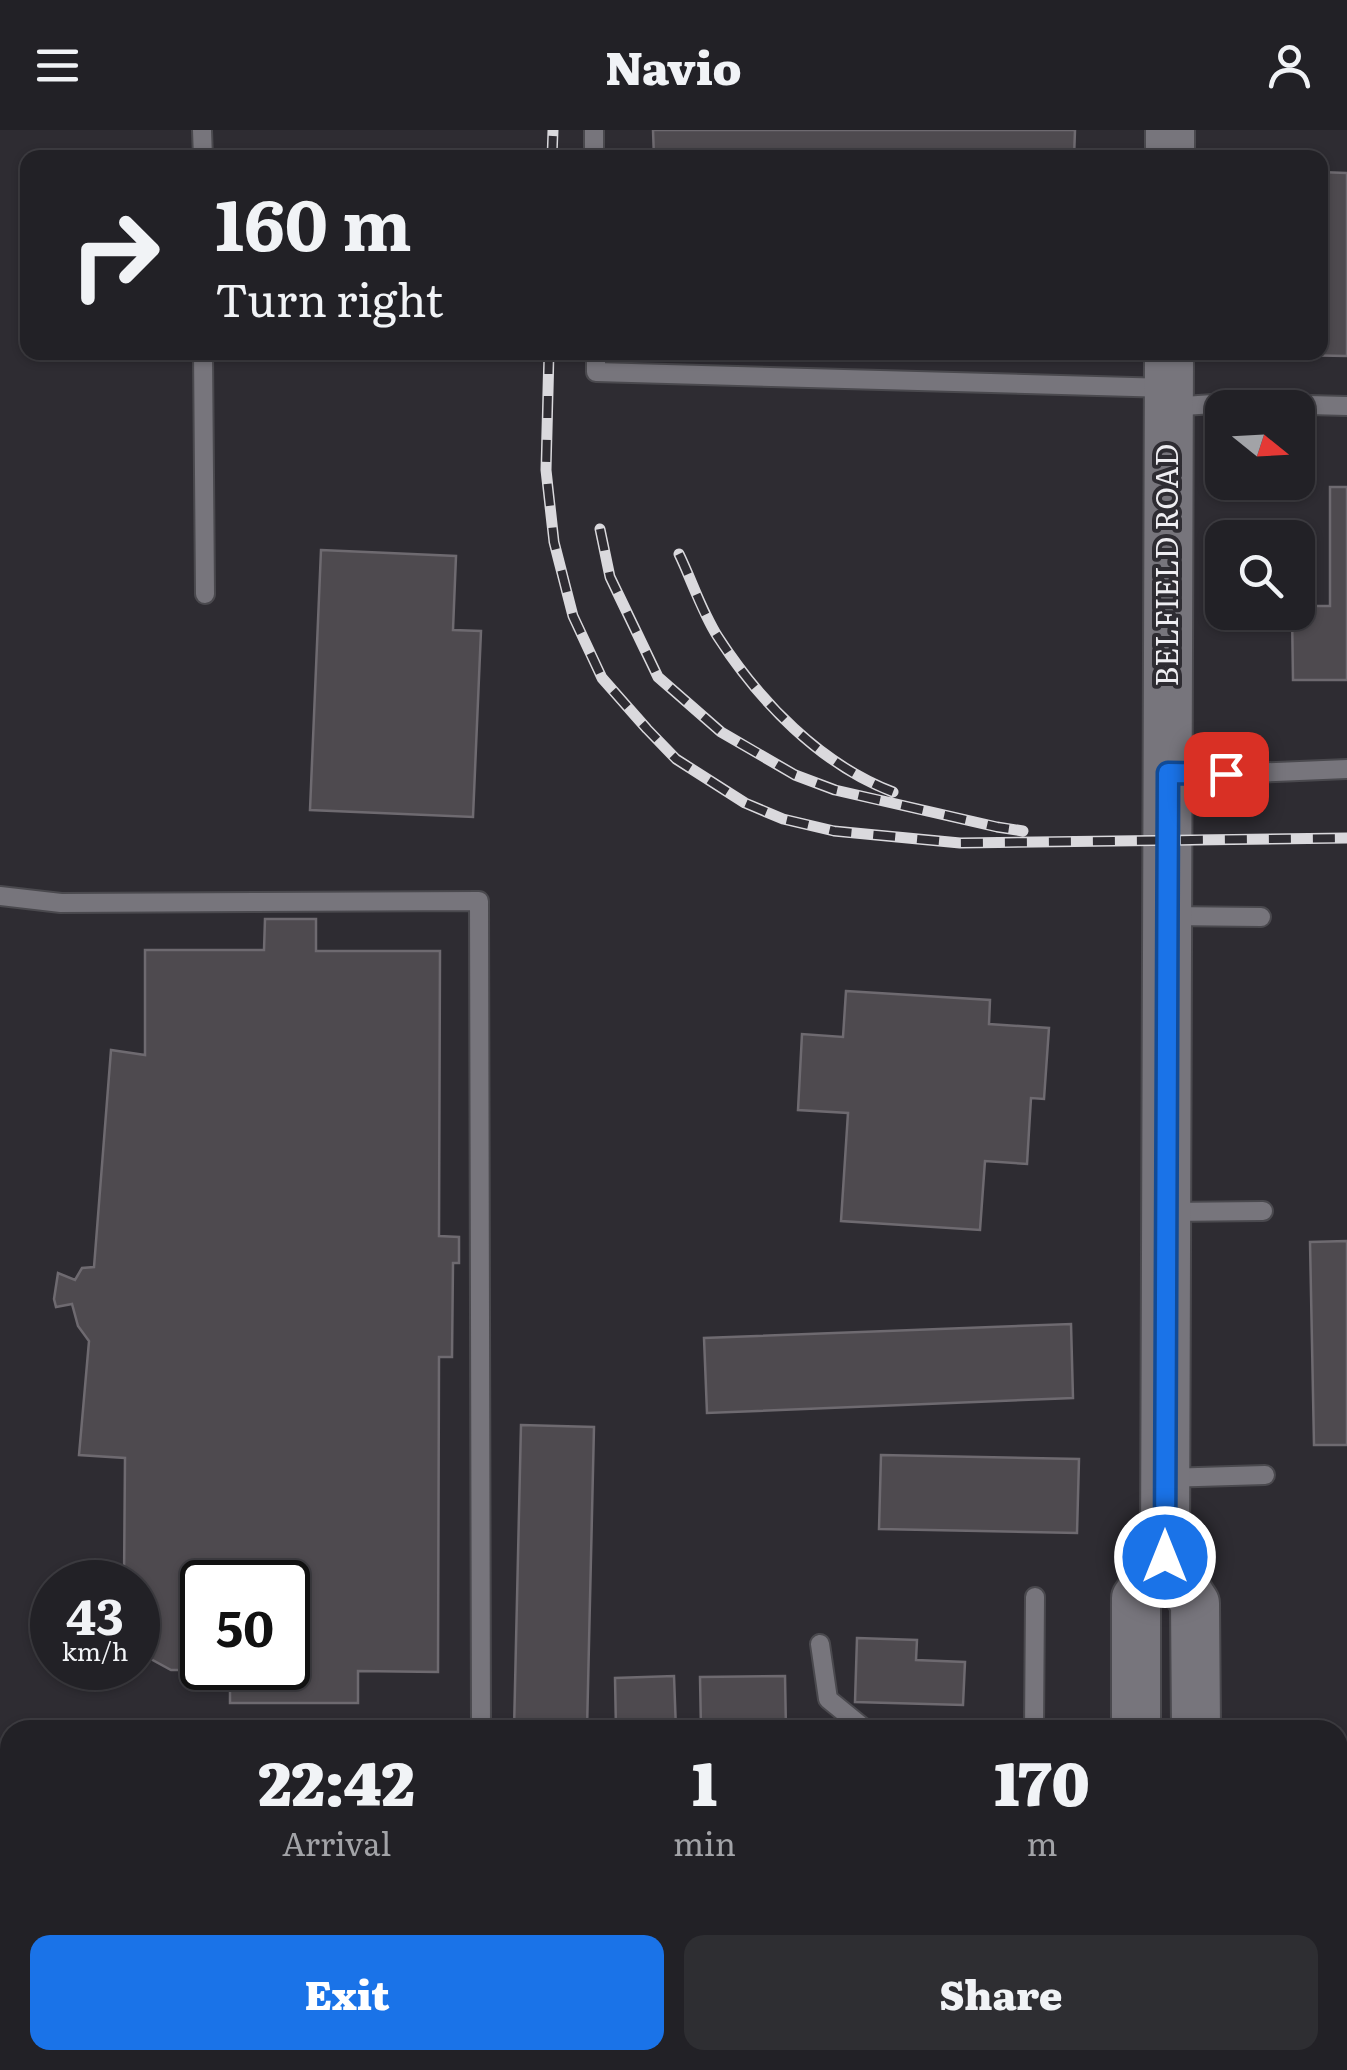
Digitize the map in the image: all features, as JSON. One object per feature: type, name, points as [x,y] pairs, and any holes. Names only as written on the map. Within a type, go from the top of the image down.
[{"type":"main road","name":"BELFIELD ROAD","points":[[1165,1557],[1169,382]]},
{"type":"main road","points":[[1136,1720],[1136,1598],[1165,1557],[1196,1603],[1196,1720]]},
{"type":"lane","points":[[204,360],[204,594]]},
{"type":"lane","points":[[596,360],[596,372],[1169,382],[1228,403],[1347,406]]},
{"type":"lane","points":[[1168,773],[1347,768]]},
{"type":"lane","points":[[0,896],[61,902],[479,901],[481,1720]]},
{"type":"lane","points":[[1167,916],[1261,916]]},
{"type":"lane","points":[[1166,1212],[1263,1212]]},
{"type":"lane","points":[[1165,1478],[1264,1475]]},
{"type":"lane","points":[[1034,1720],[1035,1597]]},
{"type":"lane","points":[[820,1644],[828,1699],[854,1720]]},
{"type":"building","points":[[653,130],[1075,130],[1074,150],[654,150]]},
{"type":"building","points":[[1328,172],[1347,173],[1347,356],[1328,356]]},
{"type":"building","points":[[1330,487],[1347,487],[1347,680],[1293,680],[1292,630],[1315,630],[1315,606],[1330,606]]},
{"type":"building","points":[[321,550],[456,556],[453,630],[481,631],[473,817],[310,810]]},
{"type":"building","points":[[265,919],[316,919],[316,951],[440,951],[439,1236],[459,1237],[459,1263],[453,1263],[452,1357],[439,1357],[438,1672],[358,1671],[358,1703],[230,1703],[230,1690],[310,1690],[310,1560],[180,1560],[180,1670],[160,1664],[160,1560],[124,1560],[125,1458],[79,1455],[89,1341],[78,1326],[72,1304],[56,1307],[54,1299],[58,1273],[75,1280],[82,1268],[94,1267],[111,1050],[145,1055],[145,950],[264,950]]},
{"type":"building","points":[[846,991],[990,1000],[989,1024],[1049,1028],[1044,1099],[1031,1098],[1027,1164],[985,1161],[980,1230],[841,1221],[848,1113],[798,1110],[802,1034],[843,1037]]},
{"type":"building","points":[[1347,1241],[1347,1445],[1314,1445],[1310,1242]]},
{"type":"building","points":[[1071,1324],[1073,1398],[707,1413],[704,1338]]},
{"type":"building","points":[[521,1425],[594,1427],[587,1720],[514,1720]]},
{"type":"building","points":[[881,1455],[1079,1459],[1077,1533],[879,1529]]},
{"type":"building","points":[[857,1638],[917,1640],[916,1660],[965,1662],[963,1705],[855,1702]]},
{"type":"building","points":[[674,1676],[676,1720],[616,1720],[615,1678]]},
{"type":"building","points":[[785,1676],[786,1720],[701,1720],[700,1677]]},
{"type":"railway","points":[[552,150],[553,130]]},
{"type":"railway","points":[[549,360],[546,470],[554,542],[573,616],[602,678],[647,729],[676,759],[745,803],[783,819],[834,831],[960,843],[1347,838]]},
{"type":"railway","points":[[600,529],[610,577],[658,677],[721,732],[795,775],[835,790],[1023,831]]},
{"type":"railway","points":[[679,554],[718,637],[753,685],[817,748],[866,780],[893,792]]},
{"type":"route","points":[[1165,1557],[1168,773],[1226,774]]}]
